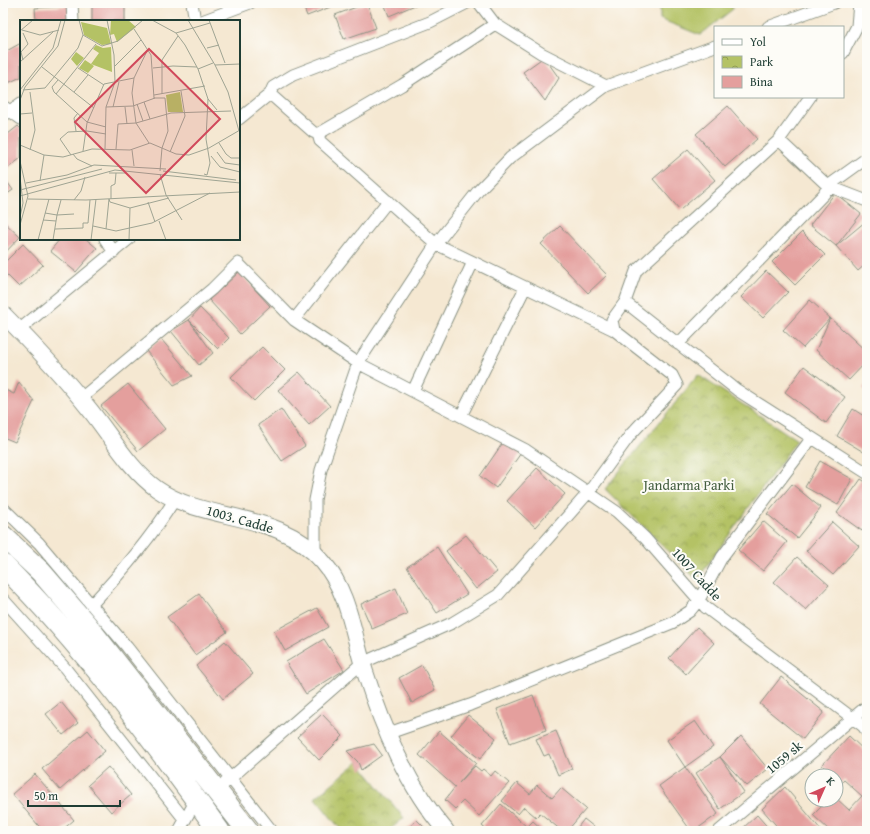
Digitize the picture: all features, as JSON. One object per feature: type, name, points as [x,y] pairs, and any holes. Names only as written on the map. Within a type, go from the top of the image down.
[{"type":"highway","points":[[3,536],[41,572],[223,783],[248,831]]},
{"type":"highway","points":[[3,565],[51,615],[101,675],[219,831]]},
{"type":"main road","name":"1003. Cadde","points":[[3,314],[39,350],[146,480],[158,490],[193,506],[266,525],[286,533],[315,554],[334,577],[345,602],[362,663],[396,751],[420,797],[446,831]]},
{"type":"street","points":[[72,3],[73,20]]},
{"type":"street","points":[[192,3],[195,20]]},
{"type":"street","points":[[205,20],[250,3]]},
{"type":"street","points":[[240,118],[270,94],[273,87],[293,75],[430,22],[467,3]]},
{"type":"street","points":[[479,3],[495,24],[541,53],[606,86]]},
{"type":"street","points":[[771,26],[834,3]]},
{"type":"street","points":[[844,51],[858,26],[859,3]]},
{"type":"street","points":[[318,134],[402,85],[495,24]]},
{"type":"street","points":[[315,554],[314,500],[321,470],[358,363],[436,244],[478,191],[510,158],[606,86],[714,46]]},
{"type":"street","points":[[270,94],[313,132],[318,134]]},
{"type":"street","points":[[614,330],[612,320],[625,302],[636,271],[779,140],[809,98]]},
{"type":"street","points":[[5,111],[20,104]]},
{"type":"street","points":[[5,111],[20,118]]},
{"type":"street","points":[[223,783],[362,663],[452,623],[498,595],[588,493],[631,434],[676,385],[672,375],[614,330],[436,244],[320,141],[318,134]]},
{"type":"street","points":[[779,140],[828,186],[867,201]]},
{"type":"street","points":[[678,344],[824,194],[828,186],[867,158]]},
{"type":"street","points":[[294,320],[388,201]]},
{"type":"street","points":[[106,240],[114,252]]},
{"type":"street","points":[[19,330],[128,240]]},
{"type":"street","points":[[413,392],[473,262]]},
{"type":"street","name":"1007 Cadde","points":[[80,399],[212,289],[238,263],[294,320],[358,363],[526,450],[617,512],[645,538],[705,607],[867,732]]},
{"type":"street","points":[[461,416],[526,288]]},
{"type":"street","points":[[625,302],[737,390],[811,439],[867,473]]},
{"type":"street","points":[[389,733],[470,706],[672,623],[690,611],[699,600],[722,557],[811,439]]},
{"type":"street","points":[[92,605],[126,568],[156,529],[175,499]]},
{"type":"street","points":[[3,508],[39,543],[92,605],[223,783],[272,831]]},
{"type":"street","points":[[3,599],[65,668],[185,820]]},
{"type":"street","name":"1059 sk","points":[[719,831],[867,706]]},
{"type":"street","points":[[179,831],[196,800]]},
{"type":"green space","points":[[660,3],[731,3],[733,9],[700,35],[660,19]]},
{"type":"green space","name":"Jandarma Parki","points":[[698,375],[797,440],[697,580],[605,489]]},
{"type":"green space","points":[[358,762],[404,818],[388,831],[342,831],[315,798]]},
{"type":"building","points":[[92,3],[125,4],[125,20],[92,20]]},
{"type":"building","points":[[302,3],[341,3],[307,16]]},
{"type":"building","points":[[367,3],[376,28],[344,39],[335,15]]},
{"type":"building","points":[[384,3],[420,3],[389,16]]},
{"type":"building","points":[[70,6],[71,20],[36,20],[35,8]]},
{"type":"building","points":[[20,44],[20,77],[8,83],[3,73],[3,53]]},
{"type":"building","points":[[544,57],[559,78],[545,101],[523,72]]},
{"type":"building","points":[[728,106],[757,139],[725,167],[696,134]]},
{"type":"building","points":[[18,126],[20,128],[20,159],[8,168],[3,162],[3,138]]},
{"type":"building","points":[[688,149],[715,180],[680,210],[653,179]]},
{"type":"building","points":[[3,176],[13,190],[3,197]]},
{"type":"building","points":[[835,193],[861,214],[836,246],[810,225]]},
{"type":"building","points":[[3,221],[20,237],[3,255]]},
{"type":"building","points":[[866,221],[867,263],[858,271],[836,246]]},
{"type":"building","points":[[560,226],[607,275],[588,293],[541,244]]},
{"type":"building","points":[[802,232],[825,255],[795,285],[772,262]]},
{"type":"building","points":[[59,240],[87,240],[97,248],[76,272],[50,251]]},
{"type":"building","points":[[23,244],[43,265],[19,287],[3,271],[3,264]]},
{"type":"building","points":[[766,271],[788,292],[763,318],[741,297]]},
{"type":"building","points":[[239,272],[270,306],[240,334],[209,300]]},
{"type":"building","points":[[810,300],[830,318],[803,348],[783,330]]},
{"type":"building","points":[[200,308],[229,338],[218,349],[189,320]]},
{"type":"building","points":[[830,318],[867,352],[867,361],[849,380],[816,350]]},
{"type":"building","points":[[189,320],[213,353],[199,365],[171,331]]},
{"type":"building","points":[[161,339],[192,376],[174,385],[146,351]]},
{"type":"building","points":[[262,347],[285,370],[254,401],[231,377]]},
{"type":"building","points":[[804,366],[845,397],[826,423],[785,392]]},
{"type":"building","points":[[299,372],[330,406],[309,425],[278,390]]},
{"type":"building","points":[[19,382],[34,401],[15,442],[3,437],[3,389],[14,394]]},
{"type":"building","points":[[128,384],[165,429],[138,451],[101,406]]},
{"type":"building","points":[[867,384],[867,392],[863,388]]},
{"type":"building","points":[[281,409],[305,446],[282,461],[258,425]]},
{"type":"building","points":[[853,409],[867,418],[867,454],[837,436]]},
{"type":"building","points":[[504,441],[521,453],[496,488],[480,476]]},
{"type":"building","points":[[820,461],[852,479],[838,505],[805,487]]},
{"type":"building","points":[[537,468],[565,494],[535,527],[507,501]]},
{"type":"building","points":[[861,479],[867,483],[867,524],[862,531],[837,513]]},
{"type":"building","points":[[792,484],[821,508],[797,538],[767,514]]},
{"type":"building","points":[[763,521],[787,542],[763,571],[738,550]]},
{"type":"building","points":[[832,522],[859,546],[833,575],[806,551]]},
{"type":"building","points":[[466,535],[497,572],[476,589],[446,551]]},
{"type":"building","points":[[437,547],[467,594],[437,613],[407,567]]},
{"type":"building","points":[[797,557],[829,585],[806,610],[774,582]]},
{"type":"building","points":[[396,588],[407,614],[372,629],[361,604]]},
{"type":"building","points":[[199,594],[227,632],[195,655],[167,617]]},
{"type":"building","points":[[317,608],[328,627],[285,651],[274,631]]},
{"type":"building","points":[[697,627],[714,643],[686,674],[669,658]]},
{"type":"building","points":[[324,639],[344,670],[306,694],[286,662]]},
{"type":"building","points":[[225,641],[253,674],[223,699],[196,666]]},
{"type":"building","points":[[422,665],[435,690],[412,703],[399,678]]},
{"type":"building","points":[[781,677],[824,712],[803,739],[760,704]]},
{"type":"building","points":[[533,695],[546,730],[510,743],[497,709]]},
{"type":"building","points":[[61,702],[78,723],[63,735],[46,714]]},
{"type":"building","points":[[322,714],[343,736],[319,760],[297,737]]},
{"type":"building","points":[[468,715],[496,738],[480,759],[451,736]]},
{"type":"building","points":[[695,721],[713,747],[685,767],[667,740]]},
{"type":"building","points":[[88,730],[105,751],[60,790],[42,769]]},
{"type":"building","points":[[439,731],[476,763],[459,783],[475,766],[481,771],[483,769],[491,776],[495,771],[509,783],[479,816],[463,801],[455,809],[445,800],[455,787],[419,755]]},
{"type":"building","points":[[556,731],[572,769],[558,775],[549,754],[544,756],[536,739]]},
{"type":"building","points":[[741,736],[768,769],[747,786],[720,757]]},
{"type":"building","points":[[849,736],[867,753],[867,822],[859,831],[830,831],[813,815],[820,808],[844,808],[844,805],[849,810],[862,796],[844,780],[844,768],[825,768],[822,765]]},
{"type":"building","points":[[374,744],[382,755],[361,770],[358,762],[347,751]]},
{"type":"building","points":[[720,757],[744,792],[720,809],[696,773]]},
{"type":"building","points":[[108,767],[131,795],[111,812],[88,785]]},
{"type":"building","points":[[685,767],[718,814],[694,831],[691,831],[659,786]]},
{"type":"building","points":[[35,774],[74,820],[61,831],[43,831],[12,794]]},
{"type":"building","points":[[517,783],[530,794],[537,785],[552,798],[561,788],[586,809],[567,831],[562,831],[540,813],[536,817],[524,807],[518,814],[502,801]]},
{"type":"building","points":[[785,787],[822,831],[781,831],[762,809]]},
{"type":"building","points":[[501,804],[527,827],[533,821],[544,831],[488,831],[482,826]]},
{"type":"building","points":[[757,815],[771,831],[741,830]]},
{"type":"building","points":[[584,819],[599,831],[575,831]]},
{"type":"building","points":[[417,820],[428,831],[405,831]]}]
